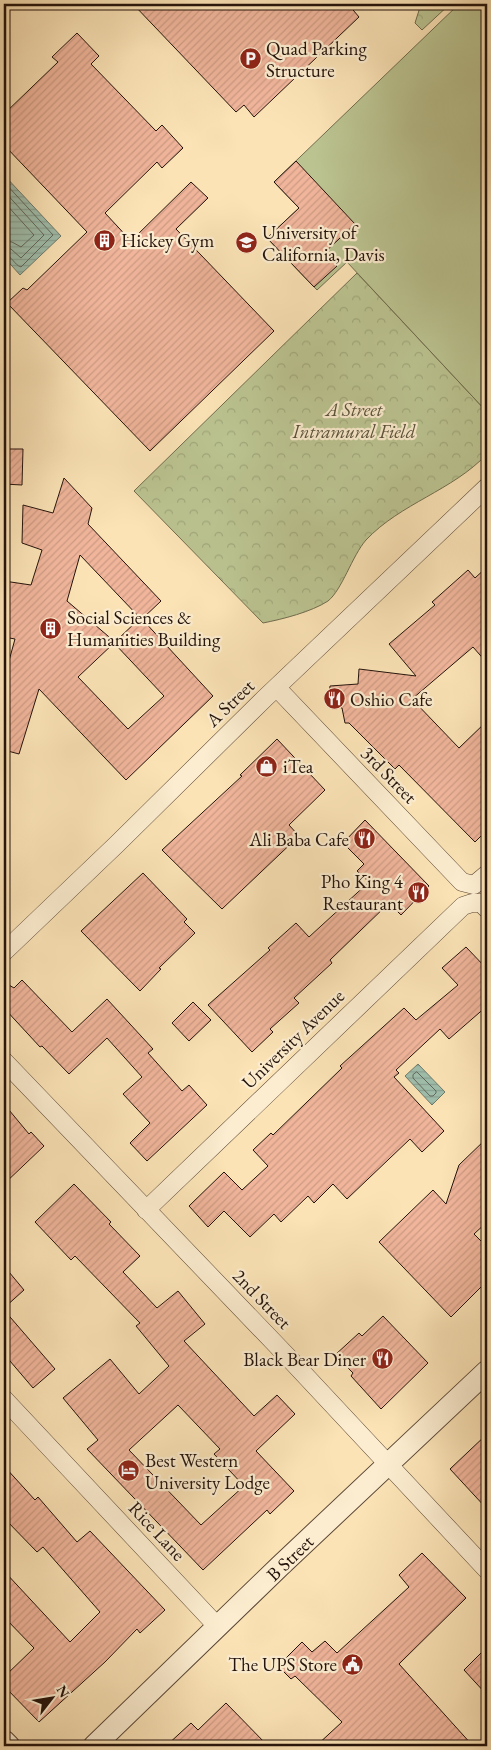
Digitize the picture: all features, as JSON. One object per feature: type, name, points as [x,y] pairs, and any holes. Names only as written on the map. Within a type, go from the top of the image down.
[{"type":"street","name":"A Street","points":[[4,952],[487,487]]},
{"type":"street","name":"3rd Street","points":[[277,688],[462,882],[481,879]]},
{"type":"street","name":"University Avenue","points":[[146,1210],[463,906],[480,906]]},
{"type":"street","name":"2nd Street","points":[[4,1060],[287,1356],[487,1570]]},
{"type":"street","name":"B Street","points":[[94,1746],[487,1371]]},
{"type":"street","name":"Rice Lane","points":[[4,1399],[218,1627]]},
{"type":"street","points":[[4,1741],[9,1746]]},
{"type":"green space","points":[[421,4],[450,4],[422,30],[415,23]]},
{"type":"green space","points":[[459,4],[487,4],[487,412],[347,262],[317,290],[267,238],[299,208],[274,182]]},
{"type":"green space","name":"A Street Intramural Field","points":[[357,273],[487,412],[487,454],[458,478],[380,527],[361,547],[338,589],[328,601],[305,612],[263,623],[134,491]]},
{"type":"water","points":[[4,175],[61,236],[20,275],[4,257]]},
{"type":"water","points":[[418,1064],[445,1092],[432,1105],[405,1076]]},
{"type":"building","name":"Quad Parking Structure","points":[[133,4],[348,4],[359,17],[254,117],[244,105],[236,112]]},
{"type":"building","name":"Hickey Gym","points":[[77,33],[99,56],[91,64],[156,131],[162,125],[183,148],[162,168],[157,162],[105,213],[131,241],[191,182],[208,198],[176,229],[274,331],[150,451],[7,303],[23,288],[27,290],[87,232],[4,145],[4,114],[58,62],[52,57]]},
{"type":"building","points":[[296,161],[355,224],[324,253],[337,266],[314,287],[267,238],[299,208],[274,182]]},
{"type":"building","points":[[4,449],[23,449],[22,485],[4,484]]},
{"type":"building","name":"Social Sciences & Humanities Building","points":[[64,478],[92,508],[88,524],[161,601],[142,619],[213,696],[126,780],[39,689],[19,754],[4,750],[4,679],[15,639],[4,637],[4,581],[31,585],[42,550],[22,543],[23,505],[53,513]],"holes":[[[80,555],[140,618],[115,642],[67,601]],[[114,643],[164,696],[128,729],[78,677]]]},
{"type":"building","points":[[487,567],[487,663],[473,647],[412,699],[459,748],[487,721],[487,830],[475,842],[399,765],[395,769],[349,723],[345,723],[342,708],[328,704],[330,686],[358,684],[359,669],[416,676],[389,644],[435,605],[432,602],[468,570],[475,578]]},
{"type":"building","points":[[277,739],[325,790],[289,825],[299,836],[222,909],[162,850],[242,776],[240,775]]},
{"type":"building","points":[[365,820],[429,886],[401,915],[389,903],[330,960],[332,963],[294,998],[299,1003],[270,1029],[273,1032],[252,1052],[208,1005],[270,950],[268,948],[296,923],[309,937],[369,882],[357,871],[364,864],[343,843]]},
{"type":"building","points":[[143,873],[187,919],[184,922],[195,933],[159,968],[161,969],[140,991],[81,931]]},
{"type":"building","points":[[466,947],[487,969],[487,1006],[449,1039],[440,1029],[396,1070],[399,1073],[394,1077],[444,1131],[422,1152],[410,1139],[347,1199],[333,1184],[314,1203],[308,1196],[281,1222],[274,1214],[250,1237],[224,1211],[208,1227],[189,1206],[224,1172],[242,1190],[268,1166],[253,1150],[271,1133],[273,1135],[342,1068],[340,1066],[404,1008],[416,1020],[458,985],[442,968]]},
{"type":"building","points":[[22,980],[72,1032],[107,999],[153,1049],[148,1053],[182,1091],[189,1085],[207,1105],[147,1161],[130,1143],[150,1123],[123,1094],[142,1077],[107,1038],[69,1074],[42,1046],[40,1047],[4,1008],[4,982],[14,988]]},
{"type":"building","points":[[193,1002],[211,1020],[189,1041],[172,1023]]},
{"type":"building","points":[[4,1104],[29,1134],[31,1132],[44,1146],[4,1184]]},
{"type":"building","points":[[487,1138],[487,1222],[474,1234],[487,1247],[487,1281],[451,1317],[379,1242],[433,1190],[446,1204],[459,1165]]},
{"type":"building","points":[[74,1184],[111,1222],[109,1224],[140,1256],[123,1272],[157,1308],[178,1291],[205,1324],[184,1341],[254,1416],[277,1395],[295,1414],[256,1451],[294,1491],[270,1514],[267,1510],[203,1570],[87,1449],[98,1440],[63,1398],[110,1359],[139,1394],[169,1366],[136,1326],[140,1323],[75,1256],[71,1260],[35,1222]],"holes":[[[178,1405],[220,1449],[214,1454],[244,1486],[201,1525],[129,1450]]]},
{"type":"building","points":[[4,1266],[24,1290],[4,1308]]},
{"type":"building","points":[[4,1310],[55,1369],[33,1388],[4,1354]]},
{"type":"building","name":"Black Bear Diner","points":[[383,1316],[428,1363],[381,1409],[351,1376],[353,1373],[335,1355],[359,1333],[362,1336]]},
{"type":"building","points":[[487,1434],[487,1509],[450,1469]]},
{"type":"building","points":[[4,1466],[35,1500],[38,1497],[77,1542],[90,1531],[165,1610],[140,1633],[137,1629],[105,1662],[39,1722],[4,1686],[4,1677],[34,1648],[4,1617],[4,1571],[70,1642],[100,1612],[43,1547],[37,1552],[4,1518]]},
{"type":"building","points":[[422,1553],[466,1598],[399,1664],[473,1746],[316,1746],[342,1722],[295,1676],[291,1679],[278,1666],[302,1642],[312,1652],[325,1641],[337,1653],[409,1587],[399,1575]]},
{"type":"building","points":[[487,1647],[487,1695],[464,1670]]},
{"type":"building","points":[[226,1703],[268,1746],[166,1746],[191,1723],[198,1730]]},
{"type":"place","name":"Quad Parking Structure","points":[[250,59]]},
{"type":"place","name":"Hickey Gym","points":[[105,240]]},
{"type":"place","name":"University of California, Davis","points":[[246,243]]},
{"type":"place","name":"Social Sciences & Humanities Building","points":[[51,628]]},
{"type":"place","name":"Oshio Cafe","points":[[334,699]]},
{"type":"place","name":"iTea","points":[[267,766]]},
{"type":"place","name":"Ali Baba Cafe","points":[[365,839]]},
{"type":"place","name":"Pho King 4 Restaurant","points":[[419,892]]},
{"type":"place","name":"Black Bear Diner","points":[[382,1359]]},
{"type":"place","name":"Best Western University Lodge","points":[[129,1471]]},
{"type":"place","name":"The UPS Store","points":[[353,1664]]}]
